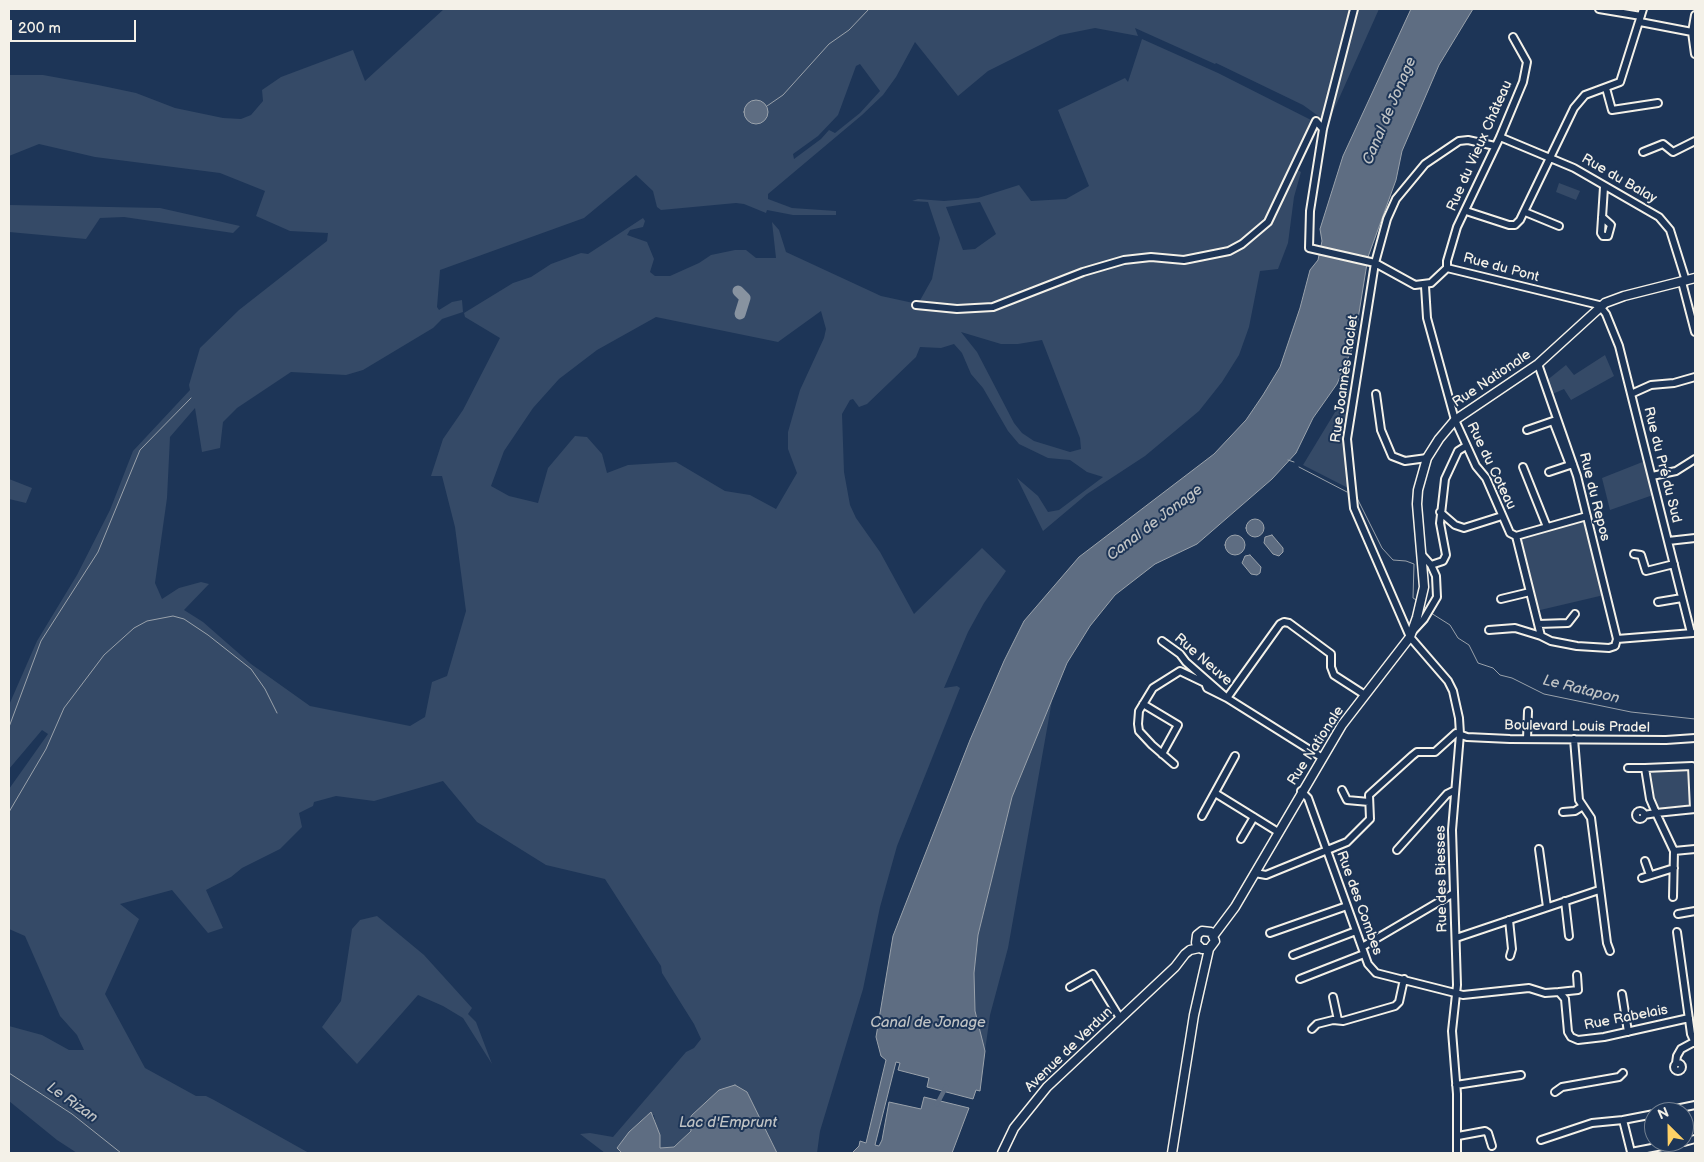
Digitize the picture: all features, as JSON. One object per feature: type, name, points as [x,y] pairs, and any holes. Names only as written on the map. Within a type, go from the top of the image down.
[{"type":"main road","name":"Rue Nationale","points":[[1211,933],[1228,919],[1321,757],[1411,634],[1424,587],[1423,556],[1417,504],[1427,458],[1455,420],[1538,364],[1600,306],[1624,296],[1695,278]]},
{"type":"main road","name":"Avenue de Verdun","points":[[1166,975],[1183,951],[1195,940],[1200,932],[1211,933]]},
{"type":"main road","points":[[1204,949],[1214,943],[1211,933]]},
{"type":"main road","points":[[1172,1153],[1185,1068],[1204,972],[1204,949],[1195,940]]},
{"type":"main road","name":"Avenue de Verdun","points":[[1002,1153],[1014,1128],[1029,1107],[1120,1018],[1176,967],[1190,950],[1204,949]]},
{"type":"street","points":[[1354,9],[1323,129],[1310,211],[1309,248],[1375,263],[1405,282],[1425,286]]},
{"type":"street","points":[[1599,9],[1641,16],[1692,32]]},
{"type":"street","points":[[1695,14],[1692,32],[1695,54]]},
{"type":"street","points":[[1466,211],[1509,225],[1515,225],[1525,212],[1574,108],[1586,95],[1620,82],[1641,16]]},
{"type":"street","name":"Rue du Vieux Château","points":[[1447,268],[1457,226],[1466,211],[1500,137],[1523,82],[1527,62],[1513,37]]},
{"type":"street","points":[[1606,88],[1612,110],[1658,103]]},
{"type":"street","points":[[916,305],[957,309],[993,307],[1083,272],[1124,260],[1151,257],[1184,260],[1229,251],[1242,244],[1268,222],[1316,121],[1323,129]]},
{"type":"street","name":"Rue du Balay","points":[[1500,137],[1551,157],[1659,217],[1670,230],[1695,332]]},
{"type":"street","name":"Rue Joannès Raclet","points":[[1411,634],[1354,508],[1347,452],[1350,421],[1375,263],[1387,219],[1396,199],[1425,164],[1459,141],[1468,140],[1495,146]]},
{"type":"street","points":[[1643,152],[1663,144],[1673,152],[1695,141]]},
{"type":"street","points":[[1602,217],[1604,186]]},
{"type":"street","points":[[1525,212],[1559,226]]},
{"type":"street","name":"Rue du Pont","points":[[1425,286],[1447,268],[1548,294],[1596,303],[1600,306]]},
{"type":"street","name":"Rue du Coteau","points":[[1425,286],[1427,318],[1455,420],[1476,466],[1486,478],[1510,533],[1516,536]]},
{"type":"street","name":"Rue du Pré du Sud","points":[[1600,306],[1606,314],[1619,346],[1682,598],[1693,633]]},
{"type":"street","points":[[1527,430],[1555,420],[1538,364]]},
{"type":"street","points":[[1631,394],[1651,385],[1674,383],[1695,377]]},
{"type":"street","points":[[1376,394],[1381,430],[1392,456],[1405,461],[1427,458]]},
{"type":"street","name":"Rue du Repos","points":[[1555,420],[1572,464],[1587,516],[1617,639]]},
{"type":"street","points":[[1423,556],[1432,565],[1443,561],[1446,555],[1440,512],[1445,479],[1458,451],[1466,446]]},
{"type":"street","points":[[1652,476],[1676,471],[1695,459]]},
{"type":"street","points":[[1549,472],[1572,464]]},
{"type":"street","points":[[1523,467],[1547,527]]},
{"type":"street","points":[[1440,512],[1455,525],[1464,528],[1502,516]]},
{"type":"street","points":[[1541,636],[1516,536],[1587,516]]},
{"type":"street","points":[[1668,541],[1695,538]]},
{"type":"street","points":[[1634,554],[1641,555],[1646,570],[1674,564]]},
{"type":"street","name":"Rue Nationale","points":[[1411,634],[1424,619],[1437,597],[1438,589],[1432,565]]},
{"type":"street","points":[[1501,599],[1530,592]]},
{"type":"street","points":[[1658,602],[1682,598]]},
{"type":"street","points":[[1538,624],[1568,623],[1575,614]]},
{"type":"street","points":[[1227,698],[1280,624],[1284,622],[1289,623],[1331,654],[1331,667],[1334,676],[1365,695]]},
{"type":"street","points":[[1489,630],[1515,628],[1541,636],[1551,642],[1609,648],[1615,646],[1617,639],[1693,633]]},
{"type":"street","name":"Rue des Biesses","points":[[1411,634],[1448,681],[1456,705],[1460,734],[1452,830],[1456,938],[1456,993],[1452,1025],[1458,1136],[1457,1153]]},
{"type":"street","name":"Rue Neuve","points":[[1162,641],[1180,654],[1186,662],[1227,698]]},
{"type":"street","name":"Rue Neuve","points":[[1143,704],[1153,688],[1180,671],[1205,683],[1207,688],[1227,698],[1321,757]]},
{"type":"street","points":[[1162,754],[1178,725],[1143,704],[1138,718],[1139,731],[1162,754],[1174,764]]},
{"type":"street","points":[[1528,711],[1528,739]]},
{"type":"street","points":[[1253,876],[1266,875],[1347,842],[1370,819],[1369,795],[1417,752],[1436,752],[1452,735],[1460,734]]},
{"type":"street","name":"Boulevard Louis Pradel","points":[[1460,734],[1467,737],[1528,739],[1666,740],[1695,738]]},
{"type":"street","points":[[1574,739],[1579,800],[1591,818],[1606,943],[1610,951]]},
{"type":"street","points":[[1202,816],[1235,756]]},
{"type":"street","points":[[1628,768],[1692,766],[1695,809],[1644,815]]},
{"type":"street","points":[[1646,768],[1650,799],[1674,851],[1674,897]]},
{"type":"street","points":[[1342,790],[1347,800],[1369,802]]},
{"type":"street","points":[[1397,850],[1447,794],[1455,790]]},
{"type":"street","name":"Rue des Combes","points":[[1301,791],[1308,798],[1371,969],[1376,972],[1456,993]]},
{"type":"street","points":[[1215,793],[1278,832]]},
{"type":"street","points":[[1563,812],[1574,811],[1582,806]]},
{"type":"street","points":[[1241,839],[1254,817]]},
{"type":"street","points":[[1539,849],[1547,907]]},
{"type":"street","points":[[1674,851],[1695,849]]},
{"type":"street","points":[[1646,861],[1650,875]]},
{"type":"street","points":[[1642,878],[1674,868]]},
{"type":"street","points":[[1456,938],[1599,890]]},
{"type":"street","points":[[1362,947],[1454,893]]},
{"type":"street","points":[[1564,901],[1569,936]]},
{"type":"street","points":[[1270,934],[1347,906]]},
{"type":"street","points":[[1678,914],[1695,911]]},
{"type":"street","points":[[1509,920],[1512,949],[1510,956]]},
{"type":"street","points":[[1294,955],[1356,931]]},
{"type":"street","points":[[1676,1063],[1681,1049],[1694,1042],[1689,1018],[1692,1005],[1677,932]]},
{"type":"street","points":[[1300,979],[1364,954]]},
{"type":"street","points":[[1070,987],[1093,974],[1120,1018]]},
{"type":"street","points":[[1456,993],[1463,995],[1529,988],[1545,993],[1578,990],[1577,975]]},
{"type":"street","points":[[1312,1029],[1317,1024],[1395,1006],[1399,1002],[1404,979]]},
{"type":"street","name":"Rue Rabelais","points":[[1559,992],[1565,999],[1568,1032],[1574,1039],[1604,1037],[1689,1018]]},
{"type":"street","points":[[1622,994],[1628,1032]]},
{"type":"street","points":[[1333,996],[1338,1020]]},
{"type":"street","points":[[1555,1092],[1568,1086],[1619,1077],[1623,1073]]},
{"type":"street","points":[[1456,1085],[1521,1075]]},
{"type":"street","points":[[1541,1140],[1592,1123],[1644,1116]]},
{"type":"street","points":[[1623,1120],[1631,1152],[1644,1150]]},
{"type":"street","points":[[1458,1136],[1485,1132],[1488,1133],[1492,1146]]},
{"type":"shaded area","points":[[444,9],[1379,9],[1328,123],[1303,105],[1216,63],[1135,28],[1138,36],[1095,28],[1060,35],[988,71],[958,96],[915,42],[896,77],[883,95],[768,194],[768,199],[792,208],[836,211],[836,215],[793,215],[767,210],[766,213],[744,204],[736,203],[661,210],[657,207],[653,191],[636,175],[584,218],[440,270],[437,307],[439,310],[452,302],[462,300],[463,312],[442,319],[433,328],[363,370],[346,375],[291,372],[237,408],[223,422],[220,448],[202,452],[195,408],[170,437],[167,498],[155,583],[162,599],[179,588],[201,582],[209,584],[184,610],[203,622],[251,664],[310,706],[410,726],[425,717],[432,682],[447,676],[466,611],[455,527],[442,476],[431,476],[443,439],[463,410],[500,338],[465,317],[464,313],[513,283],[531,277],[551,264],[581,253],[588,254],[643,218],[645,221],[643,227],[630,230],[627,235],[647,242],[654,259],[650,272],[655,276],[670,276],[699,263],[711,255],[735,250],[746,250],[756,258],[776,258],[772,222],[779,230],[786,252],[881,296],[918,304],[932,279],[940,238],[928,202],[912,201],[918,199],[944,201],[978,198],[1019,185],[1031,201],[1066,199],[1089,186],[1058,110],[1125,78],[1128,82],[1142,39],[1218,73],[1313,121],[1291,166],[1301,172],[1294,197],[1288,243],[1278,269],[1260,271],[1249,327],[1239,355],[1222,382],[1199,411],[1145,456],[1087,494],[1043,531],[1017,478],[1038,496],[1048,512],[1059,510],[1103,477],[1087,472],[1070,460],[1048,458],[1019,444],[1008,431],[983,388],[971,374],[962,353],[954,344],[941,348],[920,347],[916,357],[867,404],[859,407],[853,399],[850,400],[842,414],[844,472],[850,505],[856,518],[880,552],[914,614],[982,548],[1006,571],[984,603],[968,632],[944,688],[957,686],[960,688],[897,846],[880,907],[863,989],[820,1131],[817,1153],[777,1153],[747,1092],[690,1118],[691,1130],[674,1147],[660,1148],[654,1115],[647,1115],[629,1132],[617,1148],[622,1153],[605,1153],[580,1134],[590,1133],[613,1137],[686,1052],[694,1048],[701,1039],[694,1024],[662,973],[661,966],[605,879],[546,865],[477,822],[443,781],[374,801],[336,796],[314,802],[313,806],[299,813],[302,827],[280,849],[242,868],[231,877],[206,890],[223,928],[208,933],[172,890],[120,904],[139,919],[105,994],[145,1068],[196,1096],[206,1096],[214,1100],[309,1153],[77,1153],[57,1140],[9,1101],[9,1026],[42,1035],[69,1050],[84,1050],[77,1035],[60,1016],[25,936],[9,929],[9,789],[48,734],[42,730],[9,769],[9,705],[37,641],[77,575],[110,510],[133,451],[190,390],[189,385],[200,348],[239,310],[327,241],[328,233],[290,231],[256,216],[265,191],[220,173],[95,157],[39,144],[9,156],[9,75],[43,75],[98,85],[136,93],[175,108],[223,118],[241,119],[251,115],[263,101],[262,90],[281,77],[353,50],[365,81]],"holes":[[[860,64],[880,91],[860,113],[835,133],[829,130],[821,139],[794,159],[793,154],[818,136],[838,115],[856,66]],[[980,202],[996,234],[975,249],[963,250],[946,207]],[[821,311],[826,329],[824,338],[800,390],[788,432],[788,449],[797,473],[776,509],[750,495],[725,491],[676,462],[628,465],[607,473],[602,454],[587,437],[575,436],[548,468],[538,503],[509,496],[491,486],[504,451],[533,408],[559,379],[597,350],[656,317],[778,342]],[[961,332],[1001,344],[1018,344],[1042,340],[1080,438],[1081,449],[1070,452],[1034,441],[1022,433],[1014,423],[977,352]]]},
{"type":"shaded area","points":[[1559,183],[1580,191],[1576,200],[1556,192]]},
{"type":"shaded area","points":[[9,205],[160,208],[240,226],[233,233],[124,217],[100,218],[86,239],[9,232]]},
{"type":"shaded area","points":[[1605,355],[1614,376],[1571,400],[1564,389],[1550,395],[1546,381],[1566,365],[1574,375]]},
{"type":"shaded area","points":[[1349,389],[1351,391],[1344,436],[1350,489],[1303,465]]},
{"type":"shaded area","points":[[1645,461],[1653,495],[1610,510],[1602,478]]},
{"type":"shaded area","points":[[9,479],[32,488],[26,503],[9,499]]},
{"type":"shaded area","points":[[1583,519],[1587,521],[1604,595],[1536,611],[1519,538]]},
{"type":"shaded area","points":[[1053,695],[1008,948],[990,1015],[985,1051],[975,1011],[974,973],[978,935],[1012,797]]},
{"type":"shaded area","points":[[1688,768],[1691,773],[1691,806],[1678,809],[1678,806],[1669,807],[1669,809],[1656,809],[1648,773],[1652,769]]},
{"type":"shaded area","points":[[377,916],[424,955],[472,1008],[468,1014],[476,1022],[492,1064],[463,1018],[443,1006],[418,995],[357,1064],[322,1027],[341,1001],[352,929],[360,920]]},
{"type":"water","name":"Canal de Jonage","points":[[1411,9],[1473,9],[1439,65],[1402,151],[1396,180],[1368,257],[1354,344],[1337,384],[1313,418],[1296,453],[1272,479],[1197,544],[1155,564],[1115,595],[1090,626],[1067,663],[1012,797],[978,935],[974,973],[975,1011],[985,1051],[980,1091],[976,1090],[973,1099],[927,1087],[929,1078],[898,1070],[900,1063],[896,1062],[875,1145],[879,1146],[882,1140],[889,1102],[921,1109],[924,1097],[969,1108],[952,1153],[852,1153],[859,1146],[860,1141],[866,1143],[886,1060],[881,1056],[876,1037],[893,936],[970,740],[1004,661],[1024,621],[1079,557],[1214,454],[1246,420],[1263,395],[1280,367],[1300,308],[1310,270],[1318,260],[1322,241],[1320,229],[1343,156]]},
{"type":"water","points":[[756,100],[764,104],[768,112],[764,120],[756,124],[748,120],[744,112],[748,104]]},
{"type":"water","points":[[1251,519],[1259,519],[1264,524],[1262,535],[1251,537],[1246,532],[1246,524]]},
{"type":"water","points":[[1235,535],[1242,538],[1245,545],[1242,552],[1235,555],[1228,552],[1225,545],[1228,538]]},
{"type":"water","points":[[1272,535],[1283,548],[1283,552],[1279,556],[1273,554],[1264,543],[1265,537]]},
{"type":"water","points":[[1250,555],[1261,567],[1260,573],[1257,575],[1251,574],[1242,563],[1245,556]]},
{"type":"water","name":"Lac d'Emprunt","points":[[735,1085],[747,1092],[777,1153],[622,1153],[617,1148],[629,1132],[651,1112],[660,1135],[660,1148],[674,1147],[691,1131],[690,1118],[692,1115],[719,1090]]},
{"type":"waterway","points":[[767,106],[783,95],[829,44],[849,30],[869,9]]},
{"type":"waterway","points":[[9,727],[41,641],[98,552],[140,450],[191,398]]},
{"type":"waterway","name":"Le Ratapon","points":[[1288,460],[1294,462]]},
{"type":"waterway","name":"Le Ratapon","points":[[1299,467],[1347,492]]},
{"type":"waterway","name":"Le Ratapon","points":[[1356,496],[1382,548],[1393,560],[1414,564],[1413,598],[1418,601]]},
{"type":"waterway","name":"Le Ratapon","points":[[1431,613],[1450,625],[1458,638],[1469,645],[1478,663],[1493,668],[1500,675],[1512,678],[1544,694],[1631,712],[1695,719]]},
{"type":"waterway","points":[[9,812],[46,749],[64,708],[104,655],[134,628],[147,621],[173,616],[184,619],[208,635],[251,669],[265,689],[277,713]]},
{"type":"waterway","name":"Le Rizan","points":[[9,1073],[72,1114],[121,1153]]},
{"type":"waterway","name":"Canal de Jonage","points":[[937,1104],[946,1087]]},
{"type":"taxiway","points":[[738,291],[745,298],[740,314]]}]
